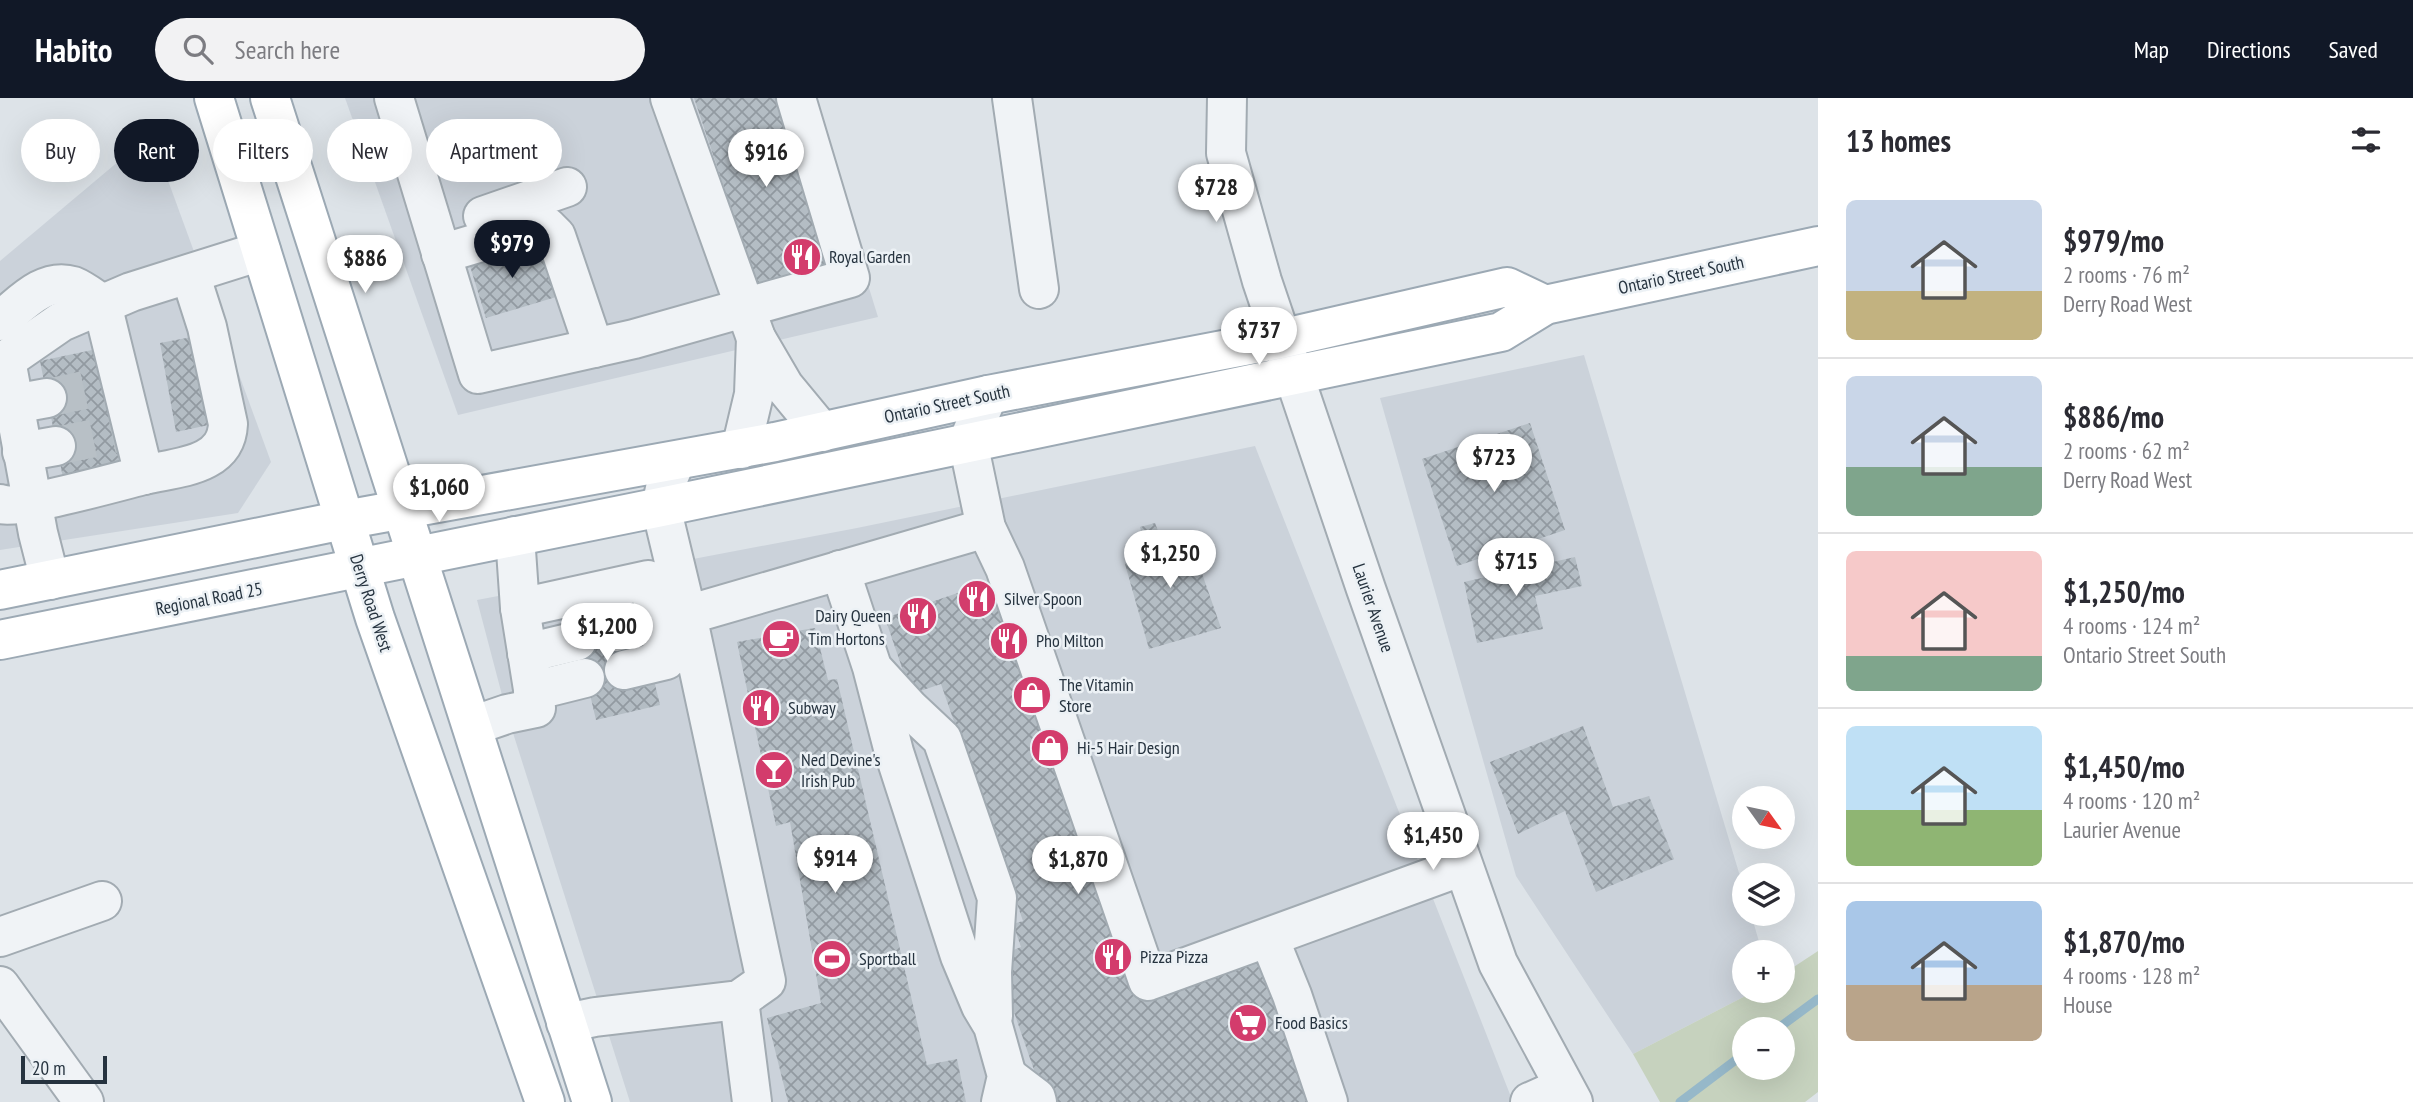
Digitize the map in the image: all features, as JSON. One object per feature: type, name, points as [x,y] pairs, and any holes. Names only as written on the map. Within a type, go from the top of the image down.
[{"type":"main road","name":"Derry Road West","points":[[214,98],[359,568],[545,1102]]},
{"type":"main road","points":[[270,98],[592,1102]]},
{"type":"main road","name":"Ontario Street South","points":[[418,556],[1501,332],[1545,304],[1818,246]]},
{"type":"main road","name":"Ontario Street South","points":[[344,520],[741,449],[988,395],[1280,339],[1507,287],[1545,304]]},
{"type":"main road","points":[[0,590],[344,520]]},
{"type":"main road","name":"Regional Road 25","points":[[0,640],[418,556]]},
{"type":"street","points":[[394,98],[478,374],[594,348],[750,323],[850,278],[796,98]]},
{"type":"street","points":[[670,98],[750,323],[784,387],[822,432]]},
{"type":"street","points":[[1012,98],[1039,289]]},
{"type":"street","name":"Laurier Avenue","points":[[1227,98],[1226,153],[1280,339],[1498,963],[1568,1094]]},
{"type":"street","points":[[437,243],[567,187]]},
{"type":"street","points":[[437,243],[535,226],[547,227],[556,236],[594,348]]},
{"type":"street","points":[[50,580],[16,503],[39,449],[30,401],[6,360],[61,321],[131,292],[261,251]]},
{"type":"street","points":[[16,503],[208,459],[220,451],[227,436],[228,424],[206,327],[190,274]]},
{"type":"street","points":[[0,321],[44,286],[58,283],[75,287],[102,304],[123,432],[144,475]]},
{"type":"street","points":[[741,449],[754,394],[750,323]]},
{"type":"street","points":[[988,395],[968,442],[986,528],[1005,568],[1148,981],[1463,866]]},
{"type":"street","points":[[566,1023],[595,1017],[739,1000],[766,981],[672,619],[662,507],[666,484],[675,462]]},
{"type":"street","points":[[615,632],[672,619],[986,528]]},
{"type":"street","points":[[472,726],[536,708],[520,608],[515,536]]},
{"type":"street","points":[[840,570],[872,667],[894,752],[960,956],[981,1006],[993,1026]]},
{"type":"street","points":[[520,608],[648,580],[672,619],[666,660],[624,670]]},
{"type":"street","points":[[527,653],[577,641]]},
{"type":"street","points":[[872,667],[942,739],[997,898],[992,972],[993,1026],[1004,1089],[1036,1098],[1037,1102]]},
{"type":"street","points":[[533,691],[586,678]]},
{"type":"street","points":[[0,937],[102,901]]},
{"type":"street","points":[[1269,938],[1292,995],[1328,1102]]},
{"type":"street","points":[[0,986],[84,1102]]},
{"type":"street","points":[[739,1000],[752,1102]]},
{"type":"street","points":[[1530,1102],[1568,1094]]},
{"type":"shaded area","points":[[345,98],[810,98],[878,317],[458,415],[375,182],[412,182],[412,119],[352,119]]},
{"type":"shaded area","points":[[114,165],[114,182],[169,182],[271,462],[238,513],[0,550],[0,261],[94,182],[100,182],[100,177]]},
{"type":"shaded area","points":[[1584,355],[1736,863],[1732,863],[1732,926],[1754,926],[1759,940],[1732,940],[1732,1003],[1633,1054],[1516,876],[1380,398]]},
{"type":"shaded area","points":[[1255,446],[1513,1102],[630,1102],[507,714],[477,600],[857,528]]},
{"type":"green space","points":[[1818,951],[1818,1092],[1805,1102],[1660,1102],[1633,1054],[1732,1003],[1795,1003],[1795,966]]},
{"type":"building","points":[[694,98],[783,98],[833,270],[760,294]]},
{"type":"building","points":[[538,241],[556,297],[486,318],[469,263]]},
{"type":"building","points":[[202,335],[218,423],[176,432],[160,343]]},
{"type":"building","points":[[97,349],[121,472],[64,483],[40,361]]},
{"type":"building","points":[[1530,423],[1565,530],[1457,566],[1422,459]]},
{"type":"building","points":[[1155,523],[1161,539],[1168,537],[1179,544],[1191,542],[1221,628],[1149,649],[1125,564],[1144,542],[1140,527]]},
{"type":"building","points":[[1575,557],[1582,586],[1535,596],[1543,629],[1477,643],[1464,582]]},
{"type":"building","points":[[1001,578],[1147,1001],[1259,962],[1307,1102],[1045,1102],[995,957],[1021,947],[1013,924],[1023,921],[941,684],[911,694],[885,618]]},
{"type":"building","points":[[606,596],[628,686],[654,680],[660,705],[596,720],[569,605]]},
{"type":"building","points":[[789,628],[790,632],[815,628],[828,680],[837,679],[927,1065],[957,1059],[966,1102],[788,1102],[767,1018],[821,1003],[790,822],[776,826],[737,642],[765,637],[765,633]]},
{"type":"building","points":[[1583,726],[1613,807],[1649,796],[1674,859],[1596,892],[1565,811],[1518,834],[1490,762]]},
{"type":"waterway","points":[[1793,1017],[1818,999]]},
{"type":"waterway","points":[[1680,1102],[1732,1063]]},
{"type":"tunnel","points":[[47,398],[104,386]]},
{"type":"tunnel","points":[[56,446],[114,434]]},
{"type":"place","name":"Royal Garden","points":[[802,257]]},
{"type":"place","name":"Silver Spoon","points":[[977,599]]},
{"type":"place","name":"Dairy Queen","points":[[918,616]]},
{"type":"place","name":"Tim Hortons","points":[[781,639]]},
{"type":"place","name":"Pho Milton","points":[[1009,641]]},
{"type":"place","name":"The Vitamin Store","points":[[1032,695]]},
{"type":"place","name":"Subway","points":[[761,708]]},
{"type":"place","name":"Hi-5 Hair Design","points":[[1050,748]]},
{"type":"place","name":"Ned Devine's Irish Pub","points":[[774,770]]},
{"type":"place","name":"Pizza Pizza","points":[[1113,957]]},
{"type":"place","name":"Sportball","points":[[832,959]]},
{"type":"place","name":"Food Basics","points":[[1248,1023]]}]
